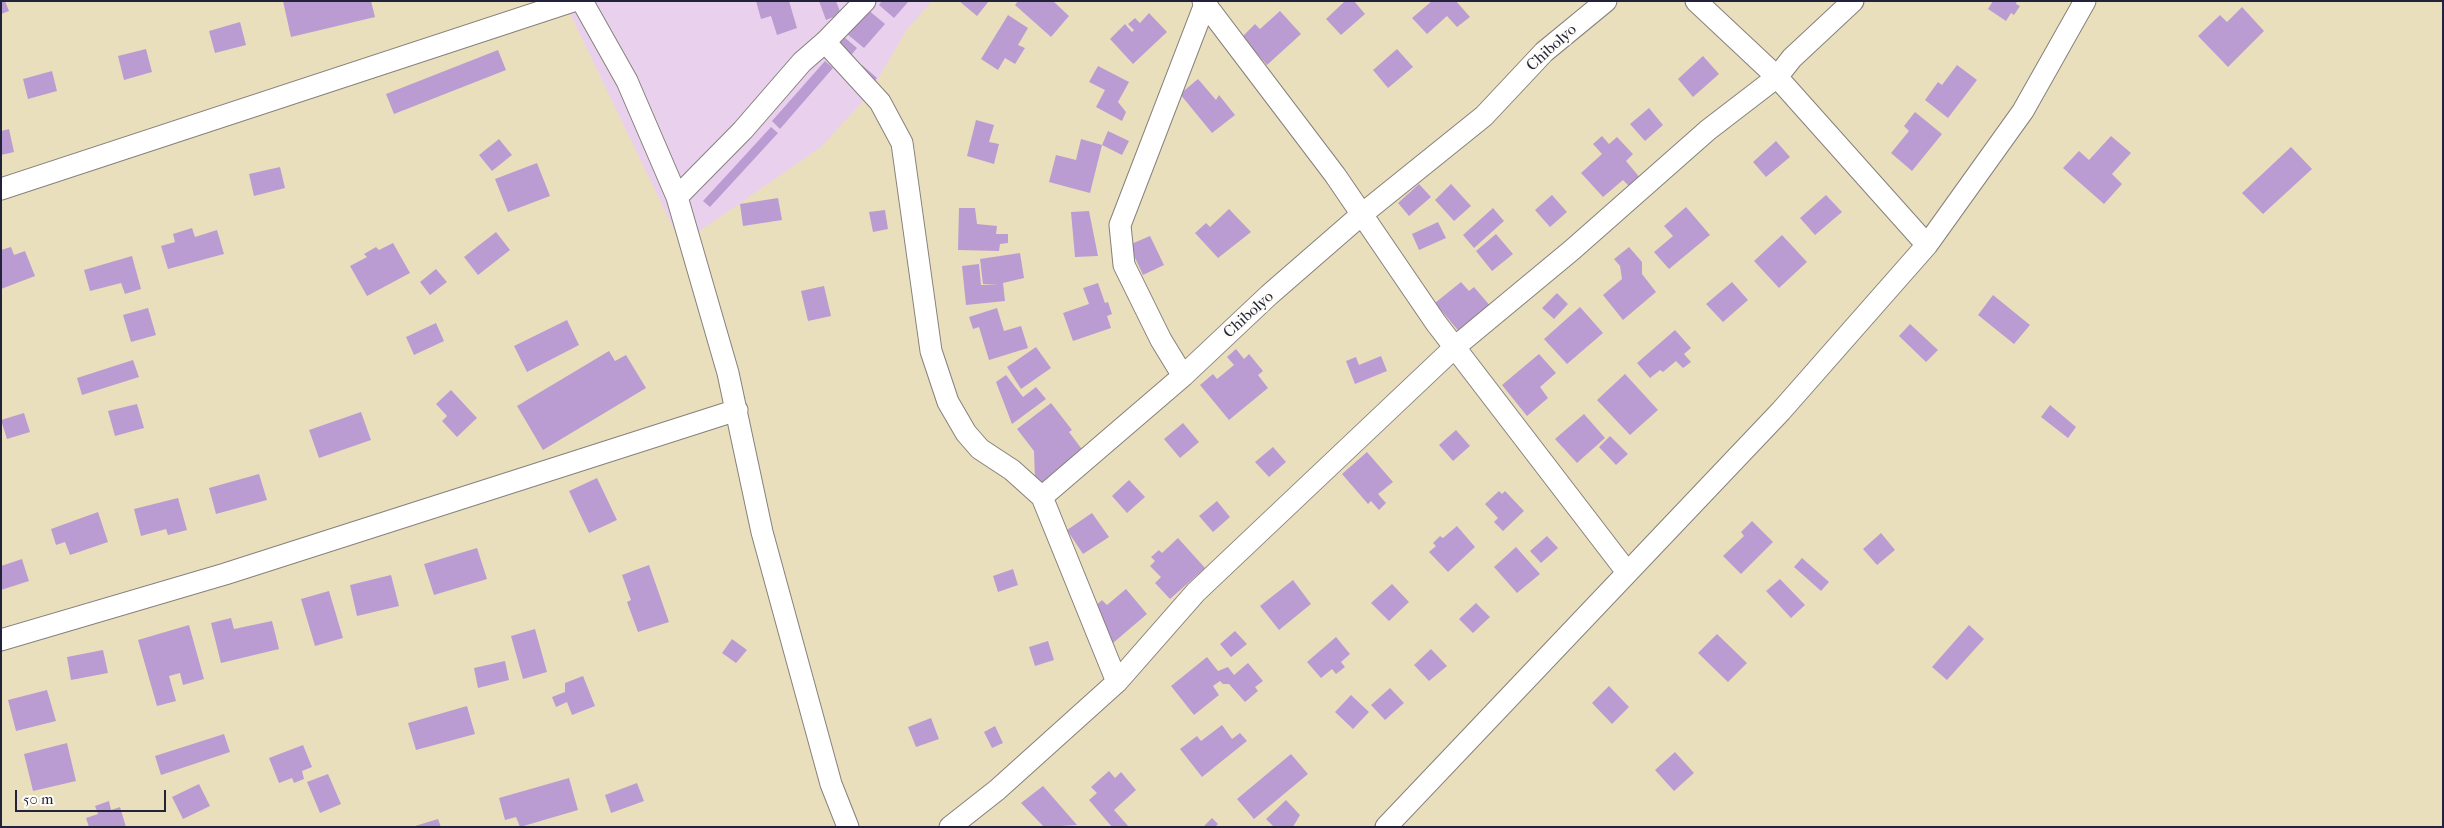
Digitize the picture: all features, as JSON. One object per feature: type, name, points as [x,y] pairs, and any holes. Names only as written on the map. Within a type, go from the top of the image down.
[{"type":"street","points":[[1,189],[573,1]]},
{"type":"street","points":[[582,1],[627,81],[677,197],[737,410],[762,532],[831,784],[848,827]]},
{"type":"street","points":[[677,197],[743,130],[802,62],[825,42],[865,1]]},
{"type":"street","name":"Chibolyo","points":[[1042,496],[1183,376],[1269,295],[1362,215],[1484,116],[1544,52],[1606,1]]},
{"type":"street","points":[[1696,1],[1777,77],[1927,245]]},
{"type":"street","points":[[950,827],[997,790],[1117,682],[1196,592],[1455,346],[1572,250],[1708,130],[1777,77],[1792,58],[1853,1]]},
{"type":"street","points":[[1386,827],[1781,410],[1927,245],[2024,111],[2085,1]]},
{"type":"street","points":[[1210,4],[1335,175],[1455,346],[1628,572]]},
{"type":"street","points":[[1183,376],[1160,340],[1124,266],[1120,225],[1210,4]]},
{"type":"street","points":[[825,42],[880,102],[902,143],[931,351],[948,402],[966,433],[980,449],[1012,470],[1042,496],[1117,682]]},
{"type":"street","points":[[1,640],[225,574],[737,410]]},
{"type":"shaded area","points":[[564,1],[932,1],[906,31],[868,96],[821,147],[681,244]]},
{"type":"building","points":[[1,1],[5,1],[9,11],[1,14]]},
{"type":"building","points":[[283,1],[371,1],[375,17],[291,37]]},
{"type":"building","points":[[756,1],[789,1],[797,28],[777,35],[771,16],[761,19]]},
{"type":"building","points":[[819,1],[836,1],[841,14],[826,20]]},
{"type":"building","points":[[882,1],[909,1],[894,18],[879,5]]},
{"type":"building","points":[[959,1],[989,1],[977,16]]},
{"type":"building","points":[[1018,1],[1053,1],[1069,16],[1051,37],[1015,5]]},
{"type":"building","points":[[1345,1],[1354,1],[1365,14],[1341,35],[1326,19]]},
{"type":"building","points":[[1432,1],[1456,1],[1470,17],[1457,27],[1447,16],[1427,34],[1412,18]]},
{"type":"building","points":[[1993,1],[2017,1],[2016,4],[2020,6],[2014,15],[2011,13],[2006,21],[1988,9]]},
{"type":"building","points":[[2242,7],[2264,31],[2228,67],[2198,36],[2220,15],[2227,22]]},
{"type":"building","points":[[867,9],[885,24],[864,48],[846,33]]},
{"type":"building","points":[[1280,11],[1301,34],[1267,65],[1242,37],[1255,24],[1260,29]]},
{"type":"building","points":[[1149,13],[1167,32],[1133,64],[1110,39],[1125,24],[1132,32],[1134,30],[1128,24],[1135,18],[1140,23]]},
{"type":"building","points":[[1008,15],[1028,28],[1018,45],[1025,48],[1015,64],[1005,58],[998,70],[981,59]]},
{"type":"building","points":[[240,22],[246,45],[215,53],[209,31]]},
{"type":"building","points":[[844,37],[857,48],[848,59],[835,47]]},
{"type":"building","points":[[146,49],[152,72],[124,80],[118,56]]},
{"type":"building","points":[[1397,49],[1413,67],[1388,88],[1373,70]]},
{"type":"building","points":[[498,50],[506,70],[394,114],[386,94]]},
{"type":"building","points":[[1703,56],[1719,74],[1693,97],[1678,79]]},
{"type":"building","points":[[825,61],[833,68],[780,129],[772,121]]},
{"type":"building","points":[[862,65],[877,78],[871,85],[856,72]]},
{"type":"building","points":[[1957,65],[1977,80],[1948,118],[1925,100],[1938,82],[1942,85]]},
{"type":"building","points":[[1098,66],[1129,82],[1118,102],[1126,112],[1122,121],[1096,107],[1105,90],[1089,82]]},
{"type":"building","points":[[52,71],[57,91],[28,99],[23,79]]},
{"type":"building","points":[[1198,79],[1216,100],[1219,95],[1235,115],[1212,133],[1180,94]]},
{"type":"building","points":[[1649,108],[1663,125],[1645,141],[1630,124]]},
{"type":"building","points":[[1915,112],[1942,134],[1912,171],[1891,153],[1909,131],[1904,126]]},
{"type":"building","points":[[976,120],[994,125],[989,142],[999,144],[994,164],[967,156]]},
{"type":"building","points":[[771,127],[778,133],[710,207],[703,201]]},
{"type":"building","points":[[9,129],[14,152],[1,155],[1,131]]},
{"type":"building","points":[[1108,131],[1129,141],[1122,155],[1102,145]]},
{"type":"building","points":[[1602,136],[1609,144],[1617,137],[1633,154],[1626,161],[1641,179],[1631,188],[1623,180],[1603,197],[1581,173],[1602,154],[1593,144]]},
{"type":"building","points":[[2111,136],[2131,153],[2112,174],[2122,184],[2104,204],[2063,168],[2079,151],[2089,160]]},
{"type":"building","points":[[499,139],[512,155],[492,171],[479,155]]},
{"type":"building","points":[[1081,139],[1102,145],[1090,193],[1049,182],[1056,155],[1076,160]]},
{"type":"building","points":[[1776,141],[1790,157],[1766,177],[1753,162]]},
{"type":"building","points":[[2291,147],[2312,169],[2263,214],[2242,193]]},
{"type":"building","points":[[537,163],[550,196],[508,212],[495,179]]},
{"type":"building","points":[[280,167],[285,188],[254,196],[249,174]]},
{"type":"building","points":[[1419,184],[1431,197],[1409,216],[1398,203]]},
{"type":"building","points":[[1451,184],[1471,206],[1454,221],[1435,200]]},
{"type":"building","points":[[1552,195],[1567,212],[1550,227],[1535,210]]},
{"type":"building","points":[[1826,195],[1842,212],[1815,235],[1800,218]]},
{"type":"building","points":[[778,198],[782,220],[743,226],[740,204]]},
{"type":"building","points":[[1686,207],[1710,235],[1669,269],[1654,252],[1673,236],[1664,226]]},
{"type":"building","points":[[959,208],[975,208],[977,224],[997,226],[996,234],[1008,234],[1008,243],[1000,244],[999,251],[958,250]]},
{"type":"building","points":[[1493,208],[1504,221],[1474,248],[1463,235]]},
{"type":"building","points":[[1229,209],[1251,232],[1218,258],[1195,233],[1206,223],[1210,227]]},
{"type":"building","points":[[885,210],[888,229],[873,232],[869,212]]},
{"type":"building","points":[[1089,211],[1098,256],[1075,257],[1071,212]]},
{"type":"building","points":[[1438,222],[1446,238],[1419,250],[1412,234]]},
{"type":"building","points":[[192,228],[195,237],[217,230],[224,254],[168,269],[161,246],[175,242],[173,234]]},
{"type":"building","points":[[496,232],[510,250],[478,275],[464,257]]},
{"type":"building","points":[[1496,234],[1513,254],[1492,271],[1476,251]]},
{"type":"building","points":[[1782,235],[1807,262],[1779,288],[1754,261]]},
{"type":"building","points":[[1150,236],[1164,265],[1143,275],[1129,245]]},
{"type":"building","points":[[393,243],[410,273],[367,296],[350,266],[367,257],[364,254],[376,247],[379,250]]},
{"type":"building","points":[[11,247],[14,255],[25,251],[35,276],[1,289],[1,250]]},
{"type":"building","points":[[1629,247],[1642,262],[1642,274],[1656,292],[1623,320],[1603,295],[1622,279],[1620,266],[1614,259]]},
{"type":"building","points":[[1020,253],[1024,278],[1003,283],[1005,301],[966,305],[962,266],[979,264],[981,285],[999,284],[983,284],[980,259]]},
{"type":"building","points":[[132,256],[141,289],[125,294],[121,283],[90,291],[84,270]]},
{"type":"building","points":[[436,269],[447,282],[430,295],[420,282]]},
{"type":"building","points":[[1461,282],[1469,291],[1474,287],[1492,308],[1461,334],[1435,303]]},
{"type":"building","points":[[1732,282],[1748,300],[1723,322],[1706,304]]},
{"type":"building","points":[[1098,283],[1105,303],[1108,302],[1112,314],[1107,316],[1111,328],[1073,341],[1063,313],[1089,304],[1083,288]]},
{"type":"building","points":[[824,286],[831,316],[808,321],[801,291]]},
{"type":"building","points":[[1557,293],[1568,304],[1554,319],[1542,308]]},
{"type":"building","points":[[1993,295],[2030,325],[2014,344],[1978,315]]},
{"type":"building","points":[[1580,307],[1603,333],[1567,364],[1544,339]]},
{"type":"building","points":[[148,308],[156,335],[131,342],[123,315]]},
{"type":"building","points":[[997,308],[1004,331],[1021,326],[1028,348],[989,360],[979,327],[973,329],[969,317]]},
{"type":"building","points":[[567,320],[579,345],[527,372],[514,346]]},
{"type":"building","points":[[436,323],[444,341],[414,355],[406,337]]},
{"type":"building","points":[[1910,324],[1938,350],[1926,362],[1899,336]]},
{"type":"building","points":[[1675,330],[1691,348],[1684,354],[1691,362],[1683,368],[1676,361],[1663,372],[1660,370],[1650,378],[1637,363]]},
{"type":"building","points":[[1036,347],[1051,368],[1021,389],[1007,367]]},
{"type":"building","points":[[1236,349],[1244,359],[1249,354],[1263,371],[1258,375],[1268,388],[1229,420],[1200,385],[1213,374],[1217,379],[1234,365],[1227,357]]},
{"type":"building","points":[[609,351],[615,361],[626,355],[646,388],[543,450],[517,406]]},
{"type":"building","points":[[1539,354],[1556,373],[1540,387],[1548,398],[1527,416],[1502,385]]},
{"type":"building","points":[[1381,356],[1387,371],[1355,384],[1346,361],[1356,357],[1359,365]]},
{"type":"building","points":[[133,360],[139,377],[82,395],[77,378]]},
{"type":"building","points":[[1625,374],[1658,410],[1630,435],[1597,400]]},
{"type":"building","points":[[1006,375],[1023,397],[1036,387],[1046,399],[1012,424],[996,382]]},
{"type":"building","points":[[451,390],[477,418],[457,437],[442,421],[447,416],[436,404]]},
{"type":"building","points":[[1051,403],[1072,430],[1069,432],[1084,452],[1043,483],[1035,480],[1034,451],[1017,429]]},
{"type":"building","points":[[137,404],[144,428],[115,436],[108,411]]},
{"type":"building","points":[[2050,405],[2076,427],[2068,438],[2041,417]]},
{"type":"building","points":[[361,412],[371,440],[319,458],[309,430]]},
{"type":"building","points":[[24,413],[30,432],[7,439],[1,420]]},
{"type":"building","points":[[1584,414],[1605,438],[1577,463],[1555,439]]},
{"type":"building","points":[[1183,423],[1199,442],[1180,458],[1164,439]]},
{"type":"building","points":[[1456,430],[1470,446],[1453,461],[1439,445]]},
{"type":"building","points":[[1610,436],[1628,454],[1616,465],[1599,447]]},
{"type":"building","points":[[1273,447],[1286,462],[1269,477],[1255,462]]},
{"type":"building","points":[[1367,452],[1393,482],[1378,494],[1386,503],[1379,510],[1371,501],[1368,504],[1342,474]]},
{"type":"building","points":[[259,474],[267,500],[216,514],[209,488]]},
{"type":"building","points":[[597,478],[617,520],[589,533],[569,491]]},
{"type":"building","points":[[1129,480],[1145,497],[1127,513],[1112,496]]},
{"type":"building","points":[[1499,491],[1502,494],[1505,491],[1524,511],[1503,531],[1494,522],[1498,518],[1485,504]]},
{"type":"building","points":[[178,498],[187,530],[168,535],[166,529],[141,536],[134,509]]},
{"type":"building","points":[[1217,501],[1230,517],[1213,532],[1199,516]]},
{"type":"building","points":[[98,512],[108,542],[70,555],[65,542],[56,545],[51,529]]},
{"type":"building","points":[[1092,513],[1109,537],[1083,554],[1067,530]]},
{"type":"building","points":[[1752,521],[1773,542],[1741,574],[1723,556],[1744,536],[1741,532]]},
{"type":"building","points":[[1457,526],[1475,547],[1448,572],[1429,552],[1436,546],[1433,543],[1440,536],[1443,538]]},
{"type":"building","points":[[1881,533],[1895,550],[1877,565],[1863,549]]},
{"type":"building","points":[[1547,536],[1558,548],[1541,563],[1530,551]]},
{"type":"building","points":[[1178,538],[1205,568],[1170,599],[1155,583],[1161,577],[1150,566],[1155,561],[1151,557],[1159,550],[1162,553]]},
{"type":"building","points":[[1516,547],[1540,574],[1517,593],[1494,567]]},
{"type":"building","points":[[477,548],[487,579],[434,595],[424,564]]},
{"type":"building","points":[[1802,558],[1829,582],[1821,591],[1794,567]]},
{"type":"building","points":[[22,559],[29,581],[1,590],[1,566]]},
{"type":"building","points":[[649,565],[669,622],[638,632],[627,602],[631,600],[622,575]]},
{"type":"building","points":[[1013,569],[1018,585],[998,592],[993,576]]},
{"type":"building","points":[[391,575],[399,606],[357,616],[350,585]]},
{"type":"building","points":[[1780,579],[1805,605],[1791,618],[1766,591]]},
{"type":"building","points":[[1293,580],[1311,604],[1279,630],[1260,606]]},
{"type":"building","points":[[1392,584],[1409,602],[1389,621],[1371,603]]},
{"type":"building","points":[[1126,589],[1147,614],[1113,643],[1093,608],[1102,600],[1107,605]]},
{"type":"building","points":[[329,591],[343,638],[315,646],[301,599]]},
{"type":"building","points":[[1476,603],[1490,617],[1473,633],[1459,619]]},
{"type":"building","points":[[231,618],[234,629],[272,621],[279,649],[221,663],[211,623]]},
{"type":"building","points":[[189,625],[204,679],[183,685],[180,673],[169,676],[176,701],[157,706],[138,640]]},
{"type":"building","points":[[1969,625],[1984,639],[1947,680],[1932,667]]},
{"type":"building","points":[[535,629],[547,672],[523,679],[511,636]]},
{"type":"building","points":[[1235,631],[1247,644],[1231,657],[1220,644]]},
{"type":"building","points":[[1717,634],[1747,663],[1728,682],[1698,653]]},
{"type":"building","points":[[1336,637],[1350,654],[1341,662],[1345,667],[1336,674],[1332,669],[1321,678],[1307,662]]},
{"type":"building","points":[[732,639],[747,650],[736,663],[722,653]]},
{"type":"building","points":[[1048,641],[1054,660],[1035,666],[1029,647]]},
{"type":"building","points":[[1431,649],[1447,666],[1429,681],[1414,665]]},
{"type":"building","points":[[103,650],[108,673],[71,680],[67,657]]},
{"type":"building","points":[[1207,657],[1218,671],[1228,667],[1234,675],[1248,663],[1263,681],[1255,687],[1258,691],[1245,702],[1229,684],[1223,684],[1220,681],[1213,686],[1219,695],[1194,715],[1171,686]]},
{"type":"building","points":[[505,661],[509,680],[478,688],[474,668]]},
{"type":"building","points":[[583,676],[595,706],[572,715],[567,702],[556,707],[552,697],[565,692],[565,683]]},
{"type":"building","points":[[1609,686],[1629,707],[1612,724],[1592,703]]},
{"type":"building","points":[[1390,688],[1404,703],[1385,720],[1371,705]]},
{"type":"building","points":[[47,690],[56,721],[16,731],[8,700]]},
{"type":"building","points":[[1351,695],[1369,712],[1353,729],[1335,712]]},
{"type":"building","points":[[467,706],[475,734],[416,750],[408,723]]},
{"type":"building","points":[[931,718],[939,739],[916,747],[908,727]]},
{"type":"building","points":[[1222,725],[1232,739],[1240,733],[1247,741],[1202,777],[1180,749],[1197,736],[1201,741]]},
{"type":"building","points":[[995,726],[1003,743],[992,748],[984,732]]},
{"type":"building","points":[[224,734],[230,752],[161,775],[155,756]]},
{"type":"building","points":[[67,743],[76,781],[33,791],[24,754]]},
{"type":"building","points":[[303,745],[312,767],[302,771],[304,779],[294,783],[292,778],[279,783],[269,758]]},
{"type":"building","points":[[1675,752],[1694,773],[1674,791],[1655,770]]},
{"type":"building","points":[[1291,754],[1308,774],[1254,819],[1237,799]]},
{"type":"building","points":[[1109,771],[1115,778],[1121,772],[1136,790],[1114,810],[1129,827],[1112,827],[1089,800],[1097,793],[1091,787]]},
{"type":"building","points":[[328,774],[341,804],[320,813],[307,782]]},
{"type":"building","points":[[569,778],[578,810],[520,827],[516,817],[505,820],[499,798]]},
{"type":"building","points":[[637,783],[644,801],[611,813],[605,795]]},
{"type":"building","points":[[199,784],[210,806],[183,819],[172,797]]},
{"type":"building","points":[[1043,786],[1077,825],[1044,827],[1021,803]]},
{"type":"building","points":[[1286,800],[1300,815],[1293,827],[1274,827],[1266,819]]},
{"type":"building","points":[[109,801],[111,810],[120,807],[126,827],[89,827],[86,818],[98,814],[95,806]]},
{"type":"building","points":[[1212,818],[1218,824],[1215,827],[1203,827]]},
{"type":"building","points":[[438,819],[441,827],[415,827],[415,826]]}]
